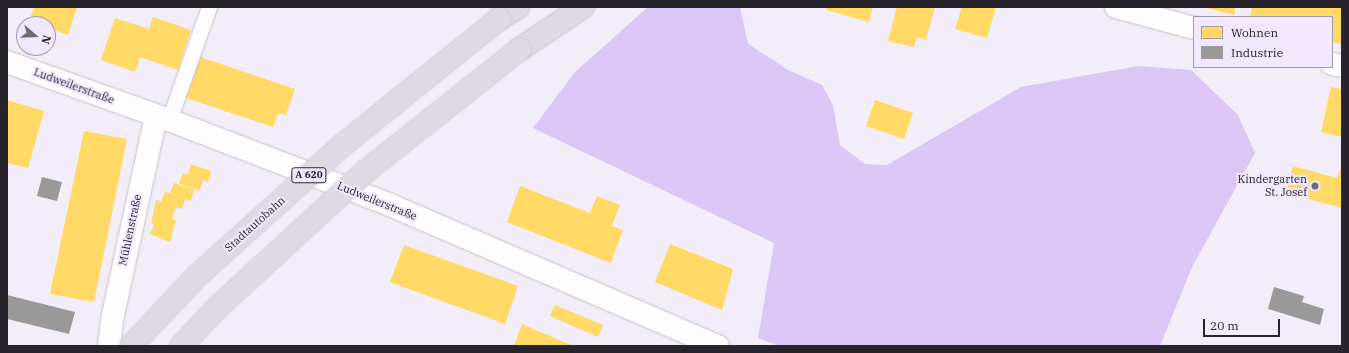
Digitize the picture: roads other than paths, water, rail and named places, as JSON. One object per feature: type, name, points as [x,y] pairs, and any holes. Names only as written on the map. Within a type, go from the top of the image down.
[{"type":"highway","name":"Stadtautobahn","points":[[132,346],[197,276],[339,148],[499,19],[518,7]]},
{"type":"highway","points":[[181,346],[217,308],[366,171],[520,49],[583,7]]},
{"type":"main road","points":[[1116,7],[1193,28]]},
{"type":"main road","name":"Ludweilerstraße","points":[[7,62],[163,118],[390,205],[718,346]]},
{"type":"main road","name":"Mühlenstraße","points":[[109,346],[116,300],[163,118]]},
{"type":"lane","points":[[163,118],[209,7]]},
{"type":"place","name":"Kindergarten St. Josef","points":[[1315,186]]}]
